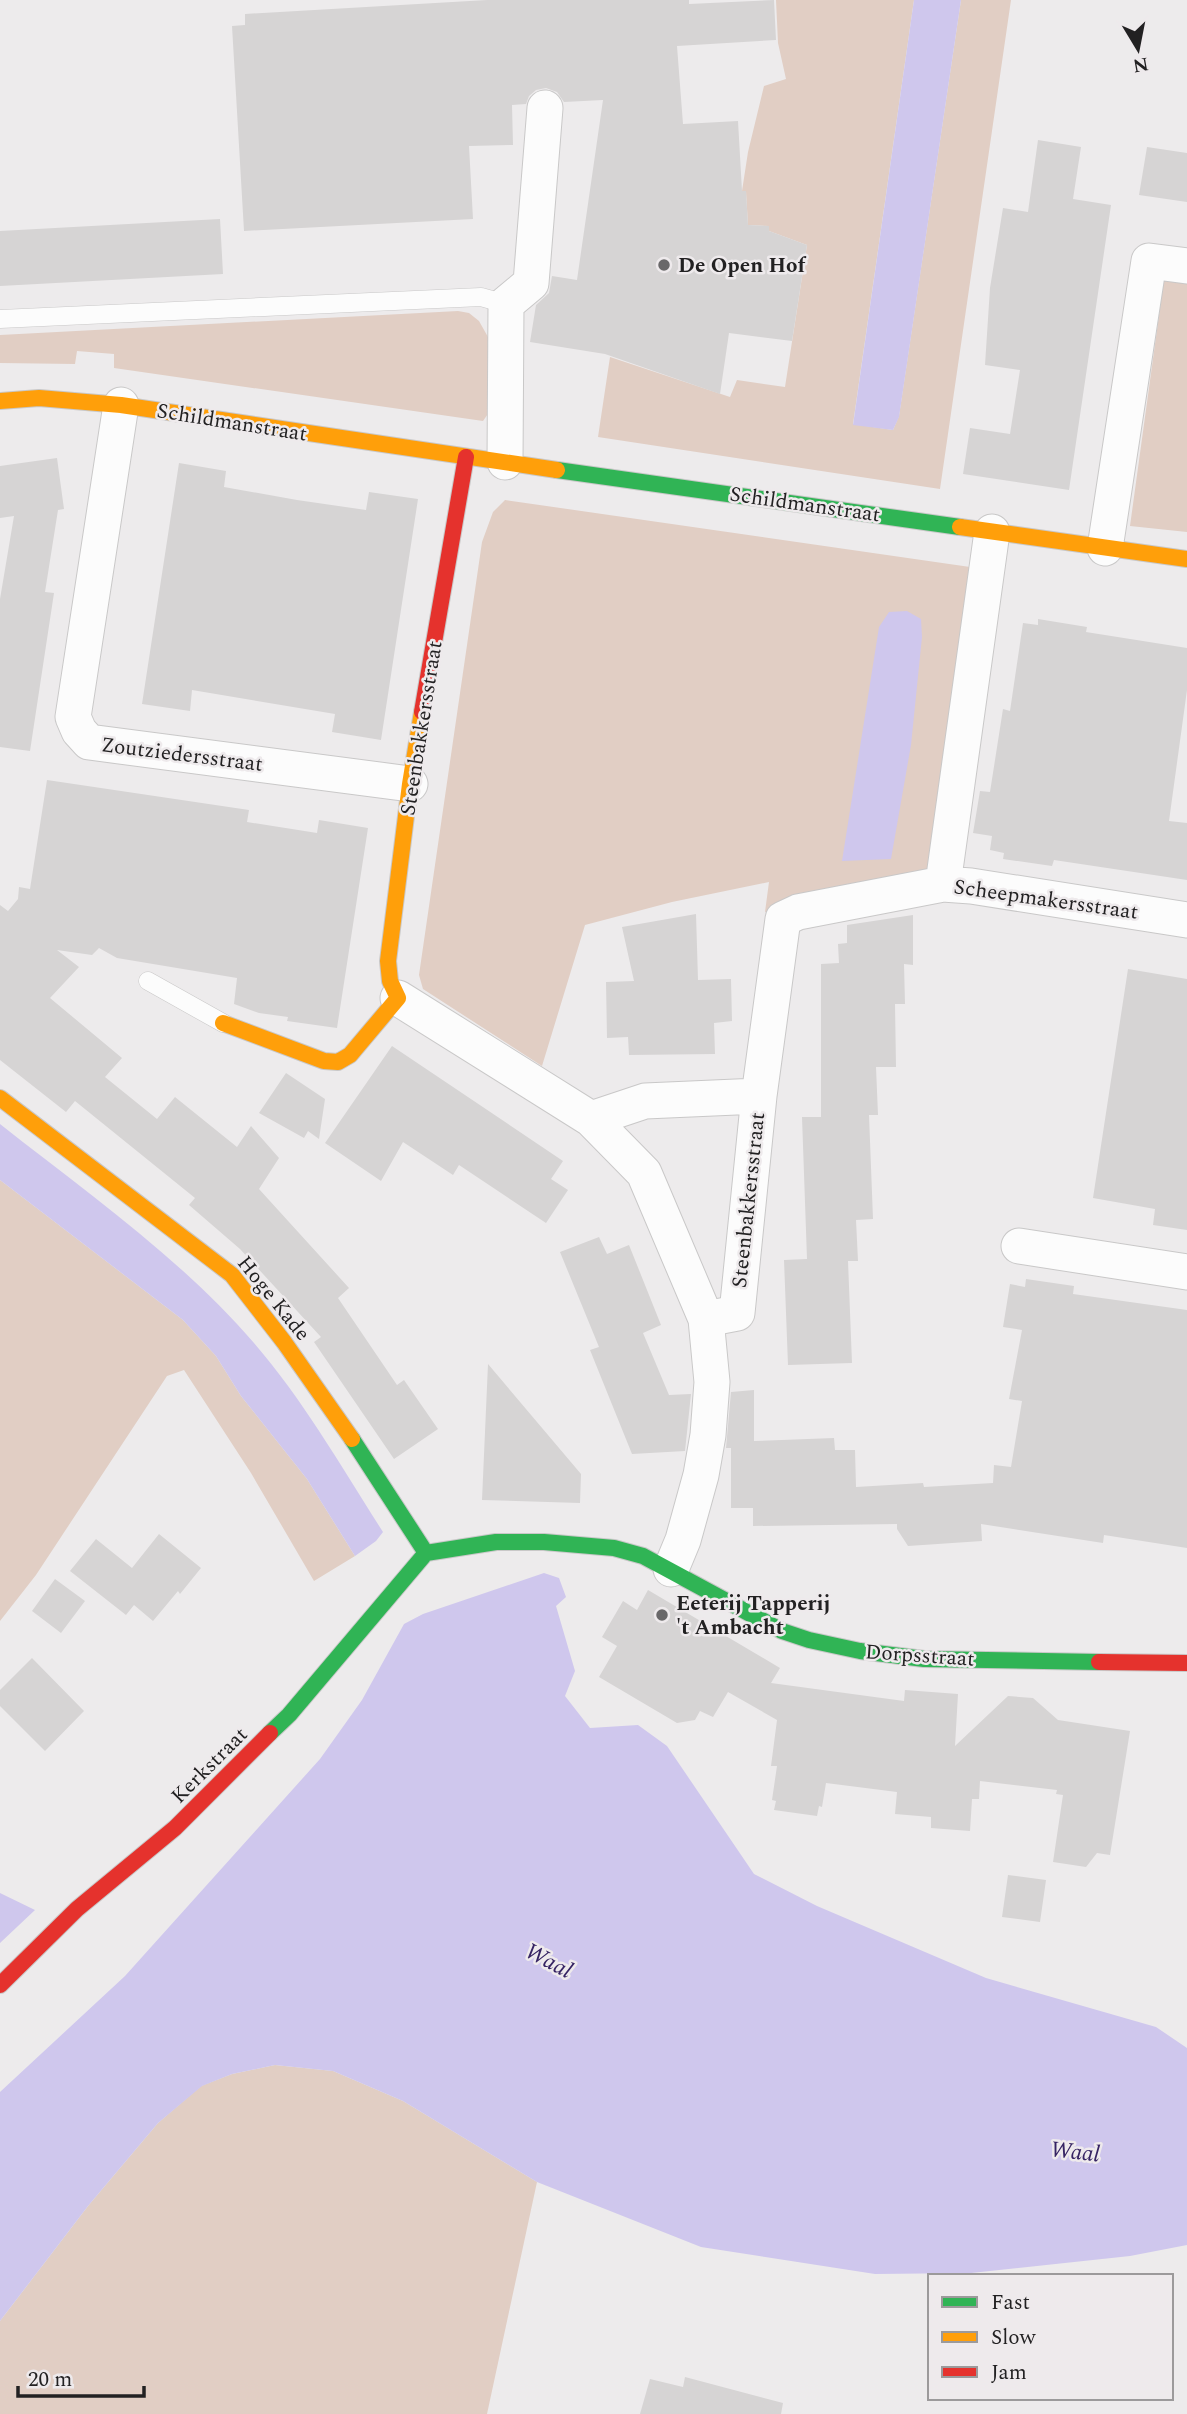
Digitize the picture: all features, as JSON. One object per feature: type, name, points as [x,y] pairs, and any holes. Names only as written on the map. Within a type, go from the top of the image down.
[{"type":"street","points":[[505,462],[506,304],[531,283],[545,108]]},
{"type":"street","points":[[1105,548],[1149,261],[1187,266]]},
{"type":"street","name":"Schildmanstraat","points":[[0,401],[39,398],[121,405],[466,457],[1187,559]]},
{"type":"street","name":"Zoutziedersstraat","points":[[121,405],[73,717],[79,731],[89,743],[410,785]]},
{"type":"street","name":"Steenbakkersstraat","points":[[398,998],[390,981],[388,961],[410,785],[466,457]]},
{"type":"street","points":[[957,885],[992,532]]},
{"type":"street","name":"Scheepmakersstraat","points":[[783,919],[798,912],[957,885],[1187,920]]},
{"type":"street","name":"Steenbakkersstraat","points":[[706,1319],[737,1313],[759,1096],[783,919]]},
{"type":"street","points":[[223,1023],[324,1061],[338,1062],[350,1055],[398,998],[591,1119],[645,1173],[706,1319],[712,1382],[708,1435],[701,1475],[683,1540],[671,1569]]},
{"type":"street","name":"Steenbakkersstraat","points":[[591,1119],[645,1101],[759,1096]]},
{"type":"street","name":"Hoge Kade","points":[[0,1098],[232,1275],[263,1311],[305,1371],[426,1553]]},
{"type":"street","points":[[1019,1246],[1187,1272]]},
{"type":"street","name":"Dorpsstraat","points":[[426,1553],[496,1542],[614,1548],[643,1556],[671,1569],[782,1630],[809,1640],[860,1651],[924,1659],[1187,1663]]},
{"type":"street","name":"Kerkstraat","points":[[0,1985],[77,1909],[175,1828],[289,1715],[426,1553]]},
{"type":"lane","points":[[0,319],[481,297],[506,304]]},
{"type":"lane","points":[[148,981],[223,1023]]},
{"type":"shaded area","points":[[776,0],[914,0],[853,424],[893,430],[899,416],[961,0],[1011,0],[940,489],[598,437],[610,357],[730,397],[737,380],[785,387],[807,245],[769,231],[769,226],[748,225],[746,192],[742,191],[748,152],[764,86],[786,79],[778,43]]},
{"type":"shaded area","points":[[1164,279],[1187,282],[1187,532],[1130,526]]},
{"type":"shaded area","points":[[458,311],[469,313],[479,321],[488,337],[492,408],[483,421],[114,368],[114,354],[77,351],[75,364],[0,363],[0,335]]},
{"type":"shaded area","points":[[505,500],[977,568],[935,879],[765,912],[769,882],[672,902],[585,925],[542,1066],[423,989],[419,975],[482,542],[493,512]]},
{"type":"shaded area","points":[[0,1180],[183,1320],[216,1356],[241,1396],[307,1479],[355,1556],[314,1581],[251,1473],[184,1370],[167,1376],[36,1575],[0,1621]]},
{"type":"shaded area","points":[[275,2065],[333,2071],[403,2101],[537,2182],[487,2414],[0,2414],[0,2321],[88,2206],[158,2123],[201,2086],[232,2074]]},
{"type":"water","points":[[914,0],[961,0],[899,417],[893,430],[853,425]]},
{"type":"water","points":[[907,611],[921,619],[922,637],[911,745],[891,859],[842,861],[879,627],[889,612]]},
{"type":"water","points":[[0,1124],[165,1255],[226,1312],[254,1343],[306,1411],[383,1532],[376,1541],[355,1556],[307,1479],[241,1396],[216,1356],[183,1320],[0,1180]]},
{"type":"water","name":"Waal","points":[[544,1573],[559,1578],[566,1597],[556,1606],[575,1671],[565,1696],[590,1728],[638,1725],[667,1746],[754,1874],[817,1906],[986,1978],[1156,2027],[1187,2048],[1187,2245],[1130,2256],[971,2273],[875,2274],[701,2247],[537,2182],[403,2101],[333,2071],[275,2065],[232,2074],[202,2086],[158,2123],[88,2206],[0,2321],[0,2092],[125,1976],[320,1759],[362,1700],[404,1624],[423,1614]]},
{"type":"water","points":[[0,1893],[35,1910],[0,1943]]},
{"type":"building","points":[[487,0],[689,0],[689,4],[774,0],[776,40],[677,46],[683,124],[738,121],[742,191],[746,191],[748,225],[769,226],[769,231],[807,245],[792,341],[729,333],[720,394],[605,354],[530,342],[536,305],[549,293],[552,276],[577,280],[603,100],[564,102],[557,92],[546,88],[536,90],[529,96],[526,104],[512,105],[513,145],[469,146],[473,219],[244,231],[232,26],[245,25],[245,14]]},
{"type":"building","points":[[1038,140],[1081,147],[1073,199],[1111,205],[1069,490],[963,474],[970,428],[1010,434],[1020,370],[985,365],[990,288],[1003,208],[1028,212]]},
{"type":"building","points":[[1147,147],[1187,153],[1187,202],[1139,195]]},
{"type":"building","points":[[220,219],[223,274],[0,286],[0,231]]},
{"type":"building","points":[[57,458],[64,509],[58,510],[45,592],[54,593],[30,751],[0,747],[0,599],[14,516],[0,518],[0,466]]},
{"type":"building","points":[[179,463],[226,471],[224,487],[297,500],[366,510],[369,492],[418,499],[381,740],[332,732],[335,714],[192,690],[190,711],[142,704]]},
{"type":"building","points":[[1038,619],[1087,627],[1086,632],[1187,648],[1187,690],[1169,821],[1187,823],[1187,880],[1054,860],[1052,866],[1003,859],[1004,853],[990,850],[992,836],[973,833],[980,791],[990,792],[1003,709],[1010,711],[1023,623],[1038,625]]},
{"type":"building","points":[[47,780],[249,810],[247,822],[317,833],[319,820],[368,828],[337,1028],[287,1021],[288,1017],[259,1013],[234,1004],[237,978],[117,958],[99,948],[92,955],[57,950],[79,967],[50,998],[122,1058],[105,1077],[157,1119],[175,1097],[237,1147],[251,1126],[279,1158],[259,1189],[349,1288],[338,1298],[397,1385],[404,1380],[438,1429],[394,1459],[314,1342],[321,1337],[240,1249],[189,1205],[195,1198],[75,1101],[66,1112],[0,1060],[0,905],[8,911],[18,899],[19,887],[30,889]]},
{"type":"building","points":[[696,914],[698,980],[731,979],[732,1021],[714,1023],[715,1054],[629,1055],[628,1037],[607,1038],[606,982],[634,981],[622,927]]},
{"type":"building","points":[[913,915],[913,965],[904,964],[905,1004],[895,1004],[896,1067],[876,1067],[878,1115],[869,1115],[873,1219],[856,1220],[858,1261],[848,1261],[852,1363],[788,1365],[784,1260],[807,1259],[802,1117],[821,1117],[821,964],[839,963],[838,944],[847,943],[847,925]]},
{"type":"building","points":[[1128,969],[1187,979],[1187,1230],[1153,1225],[1155,1209],[1093,1198]]},
{"type":"building","points":[[392,1046],[563,1161],[551,1179],[568,1190],[546,1223],[459,1165],[453,1175],[403,1142],[381,1181],[325,1143]]},
{"type":"building","points":[[286,1073],[325,1099],[319,1139],[308,1131],[304,1138],[259,1113]]},
{"type":"building","points":[[599,1237],[607,1254],[629,1245],[661,1325],[643,1333],[669,1395],[691,1394],[685,1451],[632,1454],[590,1350],[599,1347],[560,1252]]},
{"type":"building","points":[[1026,1279],[1074,1286],[1073,1294],[1187,1310],[1187,1548],[1104,1535],[1103,1543],[981,1524],[982,1541],[908,1546],[897,1529],[897,1524],[753,1526],[753,1508],[731,1508],[731,1448],[726,1448],[731,1392],[754,1390],[754,1441],[834,1438],[835,1450],[855,1450],[856,1487],[993,1483],[994,1465],[1011,1467],[1022,1401],[1009,1399],[1022,1330],[1003,1327],[1010,1284],[1025,1287]]},
{"type":"building","points":[[488,1364],[581,1474],[580,1503],[482,1500]]},
{"type":"building","points":[[159,1534],[201,1568],[153,1621],[134,1605],[126,1615],[70,1571],[96,1539],[132,1568]]},
{"type":"building","points":[[55,1579],[85,1601],[61,1633],[32,1611]]},
{"type":"building","points":[[648,1590],[780,1668],[771,1683],[904,1701],[905,1690],[958,1694],[955,1746],[1008,1696],[1033,1698],[1058,1720],[1130,1731],[1110,1855],[1097,1853],[1086,1867],[1053,1862],[1063,1795],[1056,1794],[1057,1790],[980,1781],[979,1799],[972,1799],[970,1831],[931,1828],[931,1817],[895,1814],[897,1792],[826,1783],[822,1807],[819,1806],[817,1816],[774,1810],[776,1801],[772,1800],[777,1766],[771,1766],[777,1720],[728,1692],[713,1717],[700,1711],[695,1720],[677,1723],[599,1677],[617,1646],[602,1637],[623,1601],[637,1610]]},
{"type":"building","points":[[32,1658],[84,1711],[45,1751],[0,1706],[0,1690]]},
{"type":"building","points":[[1008,1875],[1046,1880],[1040,1922],[1002,1917]]},
{"type":"building","points":[[685,2377],[783,2403],[781,2414],[640,2414],[650,2379],[683,2387]]},
{"type":"traffic: fast","points":[[557,470],[960,527]]},
{"type":"traffic: fast","points":[[352,1439],[426,1553]]},
{"type":"traffic: fast","points":[[426,1553],[496,1542],[544,1542],[614,1548],[643,1556],[782,1631],[809,1640],[860,1651],[924,1659],[1099,1662]]},
{"type":"traffic: fast","points":[[270,1733],[289,1715],[426,1553]]},
{"type":"traffic: slow","points":[[0,401],[39,398],[121,405],[557,470]]},
{"type":"traffic: slow","points":[[960,527],[1187,559]]},
{"type":"traffic: slow","points":[[223,1023],[324,1061],[338,1062],[350,1055],[398,998],[390,981],[388,961],[410,784],[422,712]]},
{"type":"traffic: slow","points":[[0,1098],[232,1275],[284,1342],[352,1439]]},
{"type":"traffic: jam","points":[[422,712],[466,457]]},
{"type":"traffic: jam","points":[[1099,1662],[1187,1663]]},
{"type":"traffic: jam","points":[[0,1985],[77,1909],[175,1828],[270,1733]]},
{"type":"place","name":"De Open Hof","points":[[664,265]]},
{"type":"place","name":"Eeterij Tapperij 't Ambacht","points":[[662,1615]]}]
